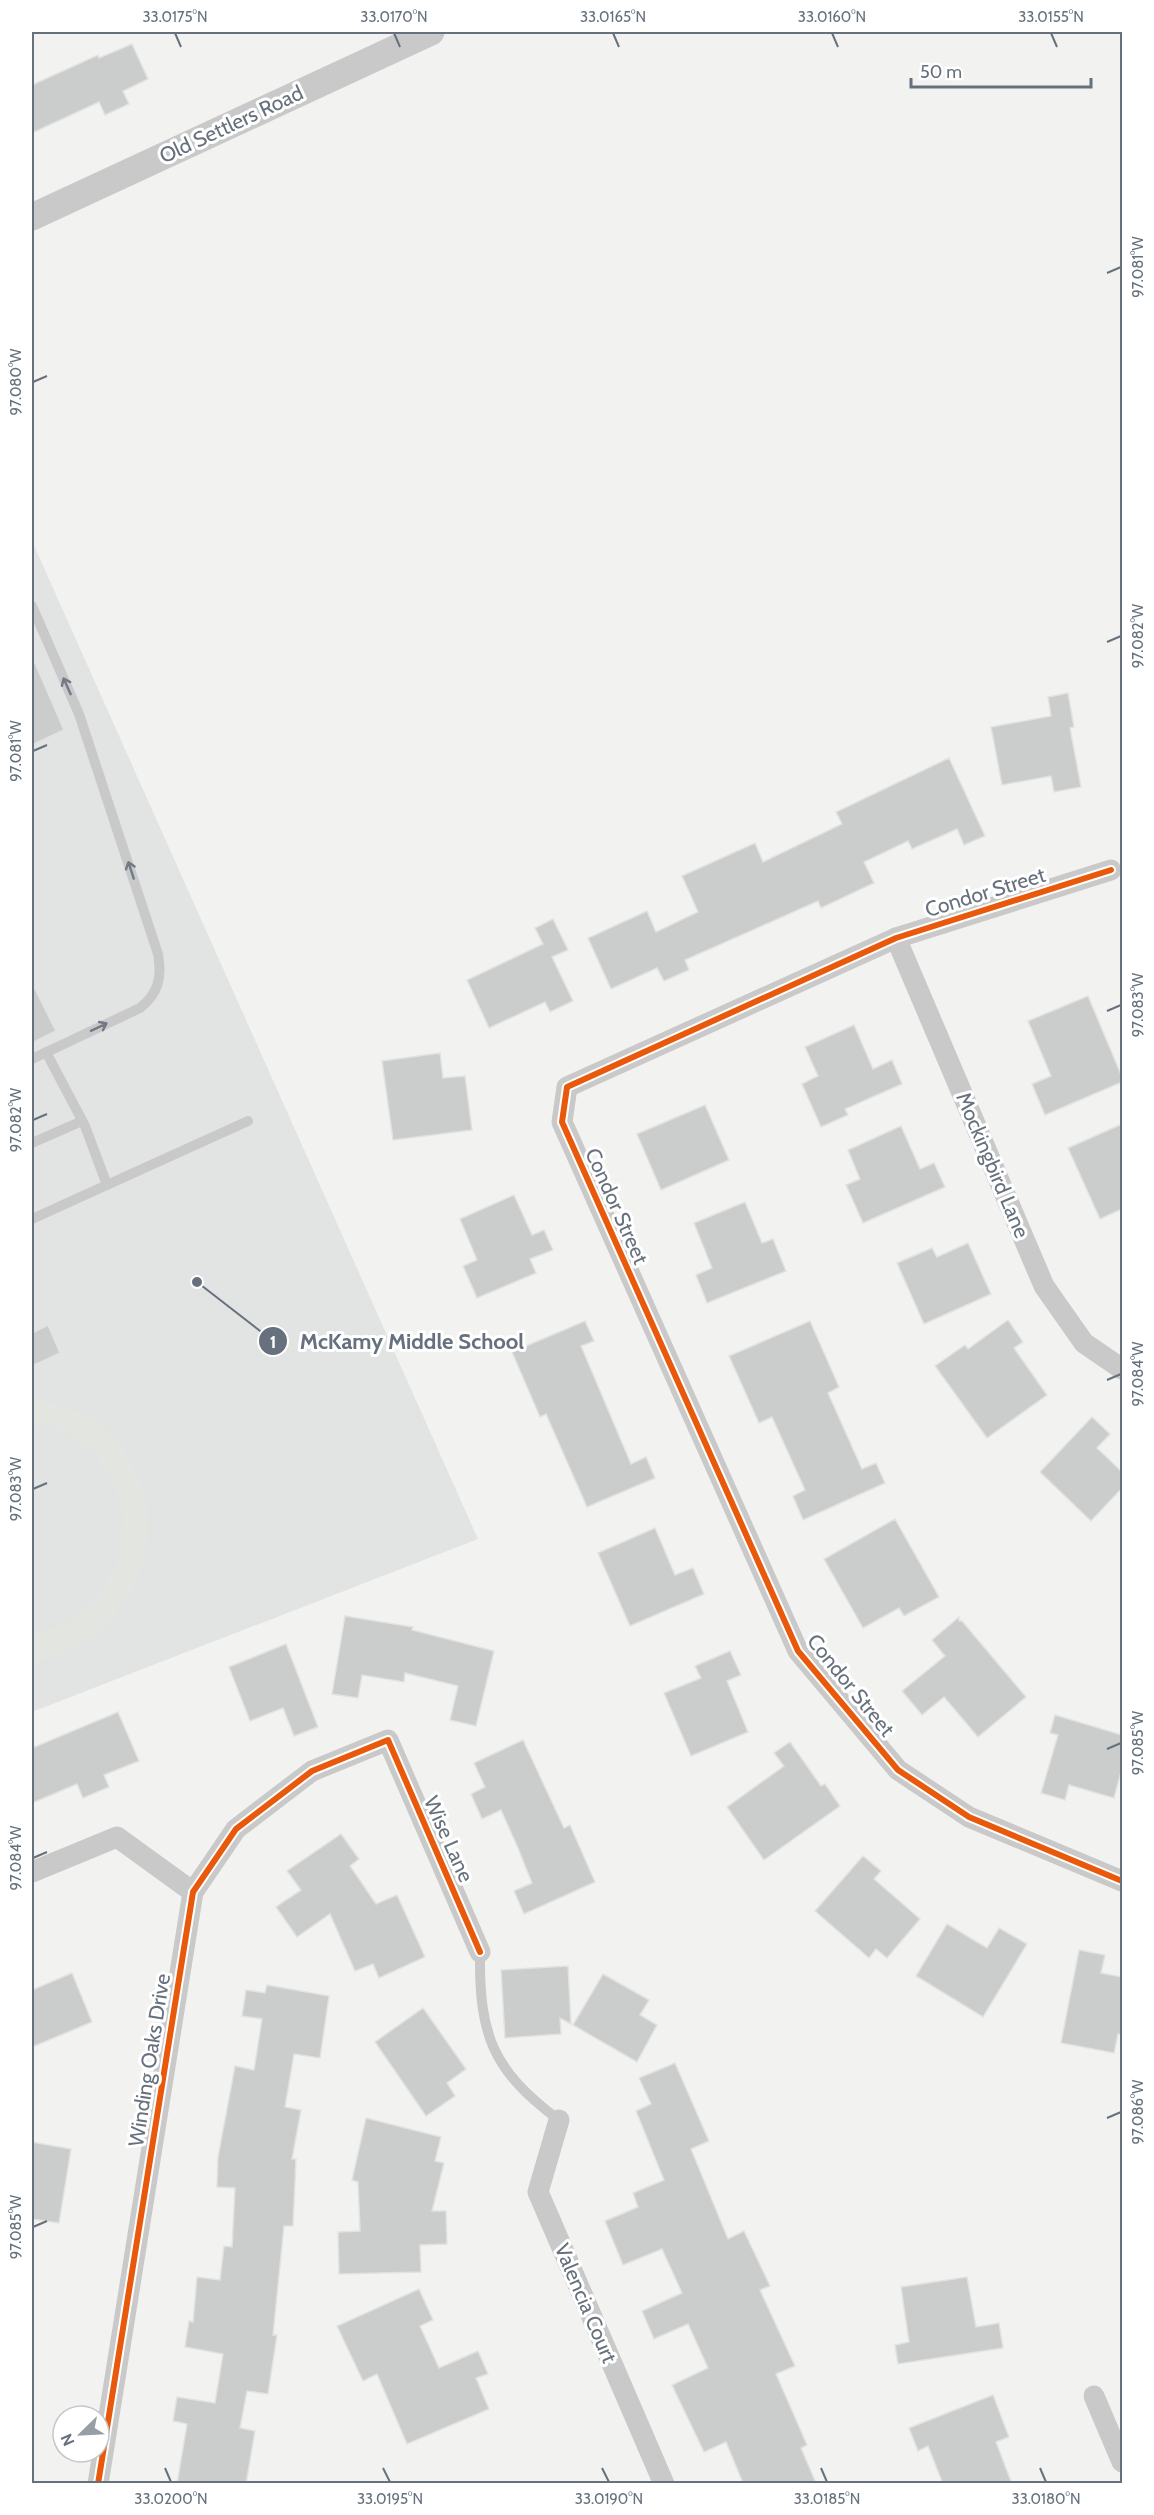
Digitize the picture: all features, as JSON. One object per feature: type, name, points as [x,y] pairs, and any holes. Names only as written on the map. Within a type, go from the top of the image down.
[{"type":"street","name":"Old Settlers Road","points":[[32,217],[431,32]]},
{"type":"street","name":"Condor Street","points":[[1111,870],[896,938],[567,1087],[562,1122],[798,1651],[898,1770],[969,1817],[1122,1881]]},
{"type":"street","name":"Mockingbird Lane","points":[[896,938],[1044,1286],[1084,1343],[1122,1369]]},
{"type":"street","name":"Winding Oaks Drive","points":[[98,2484],[193,1892],[236,1829],[312,1771],[388,1740]]},
{"type":"street","name":"Wise Lane","points":[[388,1740],[480,1952]]},
{"type":"street","points":[[32,1872],[117,1837],[193,1892]]},
{"type":"street","name":"Valencia Court","points":[[559,2120],[538,2192],[663,2484]]},
{"type":"street","points":[[1094,2396],[1122,2462]]},
{"type":"lane","points":[[32,606],[79,714],[158,954],[160,967],[157,989],[140,1008],[32,1059]]},
{"type":"lane","points":[[46,1052],[82,1121],[106,1185]]},
{"type":"lane","points":[[32,1143],[82,1121]]},
{"type":"lane","points":[[32,1219],[248,1121]]},
{"type":"lane","points":[[480,1952],[482,2004],[489,2037],[505,2070],[530,2098],[559,2120]]},
{"type":"shaded area","points":[[32,541],[478,1539],[32,1712]]},
{"type":"shaded area","points":[[32,1400],[78,1411],[107,1430],[131,1462],[141,1483],[148,1526],[141,1570],[132,1591],[108,1624],[85,1642],[32,1664],[32,1636],[66,1623],[96,1599],[120,1558],[123,1515],[112,1480],[94,1451],[56,1426],[32,1425]]},
{"type":"building","points":[[132,44],[148,79],[123,91],[129,104],[105,115],[99,102],[32,133],[32,85],[98,55],[99,58]]},
{"type":"building","points":[[32,656],[64,730],[32,745]]},
{"type":"building","points":[[1068,693],[1074,727],[1070,728],[1081,787],[1054,792],[1051,776],[1002,785],[991,727],[1051,716],[1048,697]]},
{"type":"building","points":[[949,758],[985,836],[964,845],[957,829],[912,849],[908,841],[864,862],[874,883],[821,908],[818,901],[685,960],[689,970],[664,981],[657,968],[611,989],[588,938],[647,911],[656,932],[698,912],[682,876],[755,843],[763,862],[842,824],[836,812]]},
{"type":"building","points":[[553,919],[568,950],[552,957],[573,1001],[550,1012],[545,1002],[489,1028],[467,980],[543,944],[535,928]]},
{"type":"building","points":[[32,983],[56,1031],[32,1043]]},
{"type":"building","points":[[1088,996],[1122,1077],[1122,1082],[1045,1115],[1032,1084],[1051,1076],[1028,1021]]},
{"type":"building","points":[[854,1025],[873,1069],[892,1060],[902,1084],[845,1109],[848,1115],[821,1127],[802,1084],[818,1076],[805,1047]]},
{"type":"building","points":[[440,1053],[443,1078],[465,1076],[472,1130],[393,1140],[382,1061]]},
{"type":"building","points":[[705,1105],[729,1160],[661,1190],[637,1134]]},
{"type":"building","points":[[1122,1124],[1122,1209],[1100,1219],[1068,1148]]},
{"type":"building","points":[[901,1126],[920,1169],[934,1163],[945,1187],[863,1223],[846,1185],[860,1179],[848,1150]]},
{"type":"building","points":[[514,1195],[532,1235],[544,1230],[553,1250],[530,1259],[536,1273],[477,1298],[463,1266],[477,1260],[460,1219]]},
{"type":"building","points":[[745,1202],[762,1243],[773,1239],[786,1271],[707,1303],[696,1275],[712,1268],[694,1223]]},
{"type":"building","points":[[968,1243],[991,1294],[924,1324],[897,1263],[932,1248],[937,1257]]},
{"type":"building","points":[[1008,1320],[1023,1342],[1014,1348],[1047,1395],[987,1438],[935,1366],[965,1345],[968,1349]]},
{"type":"building","points":[[585,1321],[594,1341],[581,1346],[631,1464],[646,1457],[655,1478],[587,1507],[546,1414],[540,1417],[512,1352]]},
{"type":"building","points":[[810,1321],[839,1387],[828,1393],[862,1469],[876,1463],[885,1483],[803,1520],[793,1496],[805,1490],[772,1417],[759,1423],[729,1356]]},
{"type":"building","points":[[48,1325],[60,1353],[32,1366],[32,1333]]},
{"type":"building","points":[[1092,1417],[1110,1434],[1097,1448],[1122,1472],[1122,1488],[1091,1521],[1040,1472]]},
{"type":"building","points":[[895,1519],[939,1597],[904,1616],[899,1608],[863,1628],[824,1559]]},
{"type":"building","points":[[655,1528],[675,1575],[693,1568],[704,1594],[630,1626],[598,1553]]},
{"type":"building","points":[[345,1616],[413,1627],[412,1630],[494,1651],[476,1726],[450,1720],[458,1686],[405,1673],[404,1682],[362,1675],[358,1698],[332,1694]]},
{"type":"building","points":[[959,1617],[959,1621],[962,1621],[1026,1697],[978,1737],[944,1697],[922,1715],[902,1691],[945,1656],[932,1640]]},
{"type":"building","points":[[286,1644],[318,1727],[294,1736],[283,1708],[250,1721],[229,1667]]},
{"type":"building","points":[[730,1651],[741,1675],[727,1681],[748,1732],[691,1756],[664,1693],[701,1678],[695,1666]]},
{"type":"building","points":[[118,1712],[139,1761],[104,1775],[109,1787],[83,1798],[77,1784],[32,1803],[32,1748]]},
{"type":"building","points":[[1055,1715],[1122,1735],[1122,1768],[1114,1798],[1069,1785],[1065,1800],[1041,1793],[1058,1735],[1050,1733]]},
{"type":"building","points":[[523,1740],[564,1828],[570,1825],[595,1882],[524,1914],[514,1891],[532,1883],[518,1848],[501,1810],[482,1819],[471,1794],[485,1787],[474,1763]]},
{"type":"building","points":[[790,1742],[821,1786],[825,1784],[840,1806],[764,1860],[727,1807],[784,1766],[774,1753]]},
{"type":"building","points":[[341,1834],[359,1859],[350,1866],[376,1904],[397,1895],[425,1957],[379,1978],[373,1964],[355,1971],[330,1914],[297,1937],[276,1907],[301,1890],[287,1871]]},
{"type":"building","points":[[863,1856],[881,1871],[874,1879],[920,1919],[887,1958],[876,1949],[869,1958],[815,1911]]},
{"type":"building","points":[[947,1924],[987,1948],[999,1928],[1027,1944],[983,2017],[916,1976]]},
{"type":"building","points":[[1079,1950],[1105,1955],[1101,1973],[1122,1977],[1122,2035],[1118,2034],[1114,2053],[1061,2043]]},
{"type":"building","points":[[568,1966],[571,2024],[560,2018],[561,2034],[505,2038],[501,1970]]},
{"type":"building","points":[[72,1973],[92,2022],[32,2047],[32,1990]]},
{"type":"building","points":[[603,1974],[649,2000],[640,2015],[657,2025],[637,2062],[573,2025]]},
{"type":"building","points":[[267,1985],[329,1996],[320,2058],[294,2054],[285,2107],[301,2110],[292,2159],[296,2159],[293,2226],[284,2226],[273,2335],[277,2335],[268,2394],[247,2391],[240,2428],[255,2431],[246,2484],[177,2484],[187,2424],[173,2421],[177,2397],[215,2403],[223,2354],[185,2347],[189,2321],[193,2322],[197,2277],[220,2280],[224,2246],[232,2247],[235,2188],[217,2187],[218,2157],[235,2066],[254,2070],[262,2019],[242,2016],[246,1990],[265,1993]]},
{"type":"building","points":[[423,2008],[466,2069],[447,2083],[455,2096],[426,2116],[375,2042]]},
{"type":"building","points":[[675,2063],[709,2141],[691,2149],[728,2239],[744,2231],[770,2286],[760,2290],[795,2366],[776,2374],[807,2445],[801,2448],[816,2483],[743,2483],[726,2442],[704,2452],[672,2385],[708,2368],[688,2324],[654,2339],[642,2311],[682,2293],[662,2249],[623,2265],[605,2221],[638,2207],[633,2193],[664,2180],[636,2111],[651,2104],[639,2078]]},
{"type":"building","points":[[366,2118],[441,2137],[435,2161],[444,2163],[432,2211],[446,2211],[447,2244],[420,2245],[421,2272],[339,2274],[338,2232],[360,2231],[358,2182],[352,2180]]},
{"type":"building","points":[[32,2142],[71,2149],[59,2223],[32,2219]]},
{"type":"building","points":[[967,2277],[976,2327],[999,2323],[1003,2348],[898,2364],[895,2345],[909,2342],[901,2287]]},
{"type":"building","points":[[419,2289],[433,2320],[420,2326],[439,2368],[478,2351],[488,2374],[476,2378],[489,2409],[407,2444],[377,2374],[363,2381],[337,2326]]},
{"type":"building","points":[[993,2395],[1009,2437],[996,2442],[1012,2484],[943,2484],[928,2446],[918,2451],[909,2428]]},
{"type":"cycle path","points":[[1111,870],[896,938],[567,1087],[562,1122],[798,1651],[898,1770],[969,1817],[1122,1881]]},
{"type":"cycle path","points":[[98,2484],[193,1892],[236,1829],[312,1771],[388,1740],[480,1952]]},
{"type":"place","name":"McKamy Middle School","points":[[197,1282]]}]
